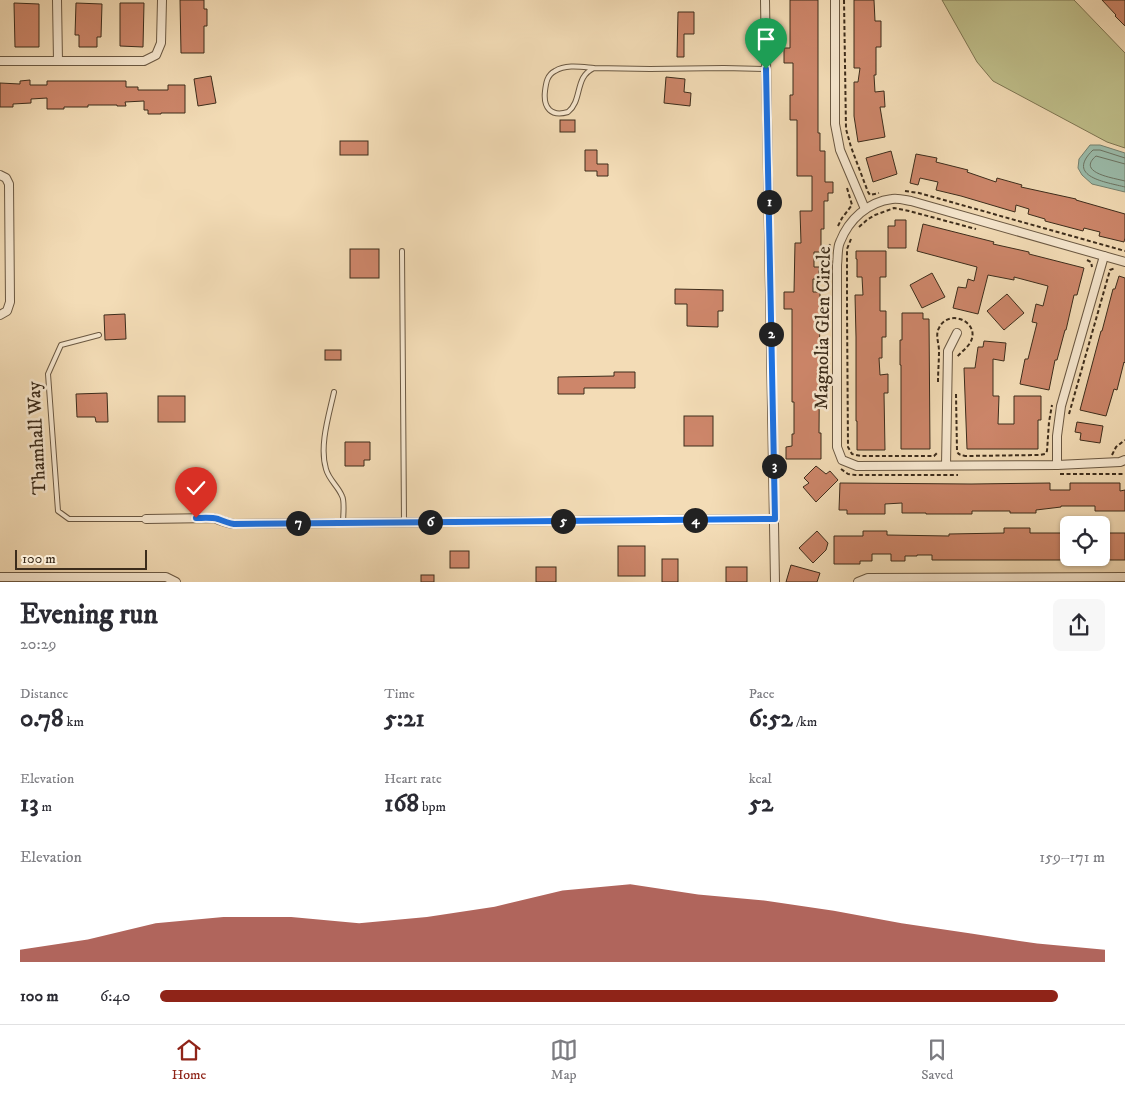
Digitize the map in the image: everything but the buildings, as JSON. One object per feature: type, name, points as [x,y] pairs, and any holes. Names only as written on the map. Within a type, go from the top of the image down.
[{"type":"street","points":[[57,0],[58,61]]},
{"type":"street","points":[[0,61],[144,61],[156,56],[161,43],[162,0]]},
{"type":"street","points":[[835,0],[835,124],[840,150],[866,209]]},
{"type":"street","points":[[765,1],[775,582]]},
{"type":"street","points":[[0,175],[6,178],[9,184],[10,302],[7,311],[0,315]]},
{"type":"street","name":"Magnolia Glen Circle","points":[[1125,262],[912,201],[894,198],[878,202],[866,209],[850,223],[839,243],[837,265],[838,447],[842,460],[857,466],[1057,465],[1120,462],[1125,460]]},
{"type":"street","points":[[1057,465],[1057,436],[1061,406],[1104,256]]},
{"type":"street","points":[[946,466],[948,351],[956,333]]},
{"type":"street","name":"Thamhall Way","points":[[146,519],[213,518],[234,524],[775,519]]},
{"type":"street","points":[[0,577],[166,577],[176,582]]},
{"type":"street","points":[[858,582],[868,578],[1125,578]]},
{"type":"lane","points":[[594,68],[587,72],[581,82],[575,105],[568,112],[557,114],[546,107],[544,100],[546,81],[550,74],[561,68],[594,68],[650,69],[678,67],[766,69]]},
{"type":"lane","points":[[402,251],[404,522]]},
{"type":"lane","name":"Thamhall Way","points":[[99,336],[61,345],[48,374],[58,511],[69,519],[146,519]]},
{"type":"lane","points":[[334,392],[325,432],[324,459],[329,478],[343,497],[343,523]]},
{"type":"path","points":[[844,0],[846,129],[868,192],[870,195],[881,192]]},
{"type":"path","points":[[836,232],[842,218],[852,205],[846,186]]},
{"type":"path","points":[[900,190],[919,193],[1125,251]]},
{"type":"path","points":[[828,266],[829,247],[832,239]]},
{"type":"path","points":[[1068,418],[1110,270],[1114,268],[1120,269]]},
{"type":"path","points":[[1110,457],[1116,447],[1125,440]]},
{"type":"path","points":[[954,454],[958,453]]},
{"type":"path","points":[[840,468],[848,474],[855,475],[963,474]]},
{"type":"path","points":[[1060,474],[1125,474]]},
{"type":"green space","points":[[942,0],[1074,0],[1125,53],[1125,148],[1107,142],[993,81],[977,62]]},
{"type":"water","points":[[1090,145],[1100,145],[1125,153],[1125,192],[1092,184],[1082,175],[1078,168],[1079,159]]},
{"type":"route","points":[[196,518],[213,518],[234,524],[775,519],[766,69]]}]
